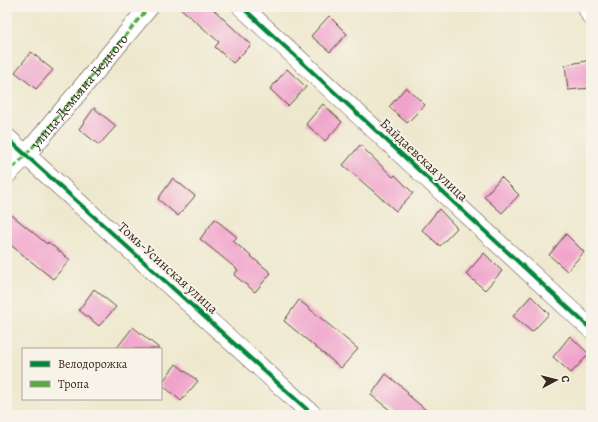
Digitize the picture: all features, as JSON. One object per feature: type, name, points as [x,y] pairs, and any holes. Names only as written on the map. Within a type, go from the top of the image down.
[{"type":"street","name":"улица Демьяна Бедного","points":[[7,174],[26,154],[149,7]]},
{"type":"street","name":"Байдаевская улица","points":[[242,7],[591,329]]},
{"type":"street","points":[[587,7],[591,16]]},
{"type":"street","name":"Томь-Усинская улица","points":[[7,138],[313,415]]},
{"type":"building","points":[[179,7],[211,7],[251,45],[233,63],[215,47],[219,42]]},
{"type":"building","points":[[329,16],[347,34],[330,52],[311,36]]},
{"type":"building","points":[[31,52],[53,70],[36,89],[15,72]]},
{"type":"building","points":[[591,60],[591,88],[568,90],[565,65]]},
{"type":"building","points":[[287,69],[306,87],[288,106],[270,89]]},
{"type":"building","points":[[406,87],[425,105],[407,123],[389,107]]},
{"type":"building","points":[[323,104],[342,122],[325,141],[306,124]]},
{"type":"building","points":[[94,108],[116,126],[99,145],[79,129]]},
{"type":"building","points":[[360,145],[393,177],[395,175],[413,193],[396,211],[343,165]]},
{"type":"building","points":[[501,177],[519,195],[502,213],[484,197]]},
{"type":"building","points":[[173,178],[195,196],[178,216],[158,199]]},
{"type":"building","points":[[439,209],[457,228],[440,246],[422,230]]},
{"type":"building","points":[[7,211],[47,244],[48,242],[70,260],[53,279],[7,242]]},
{"type":"building","points":[[215,219],[237,237],[233,241],[271,273],[255,292],[234,275],[238,270],[200,239]]},
{"type":"building","points":[[566,234],[584,252],[567,271],[549,255]]},
{"type":"building","points":[[484,253],[502,271],[485,290],[466,274]]},
{"type":"building","points":[[94,289],[116,307],[99,326],[79,310]]},
{"type":"building","points":[[531,296],[549,314],[532,332],[513,316]]},
{"type":"building","points":[[299,300],[358,349],[341,368],[284,321]]},
{"type":"building","points":[[133,327],[159,348],[117,348]]},
{"type":"building","points":[[570,336],[589,354],[571,373],[553,357]]},
{"type":"building","points":[[176,364],[198,381],[181,401],[162,385],[162,383]]},
{"type":"building","points":[[386,374],[408,392],[407,394],[432,415],[396,415],[371,395]]},
{"type":"marked path","points":[[7,174],[26,155],[149,7]]},
{"type":"cycle path","points":[[242,7],[591,329]]},
{"type":"cycle path","points":[[7,138],[313,415]]}]
